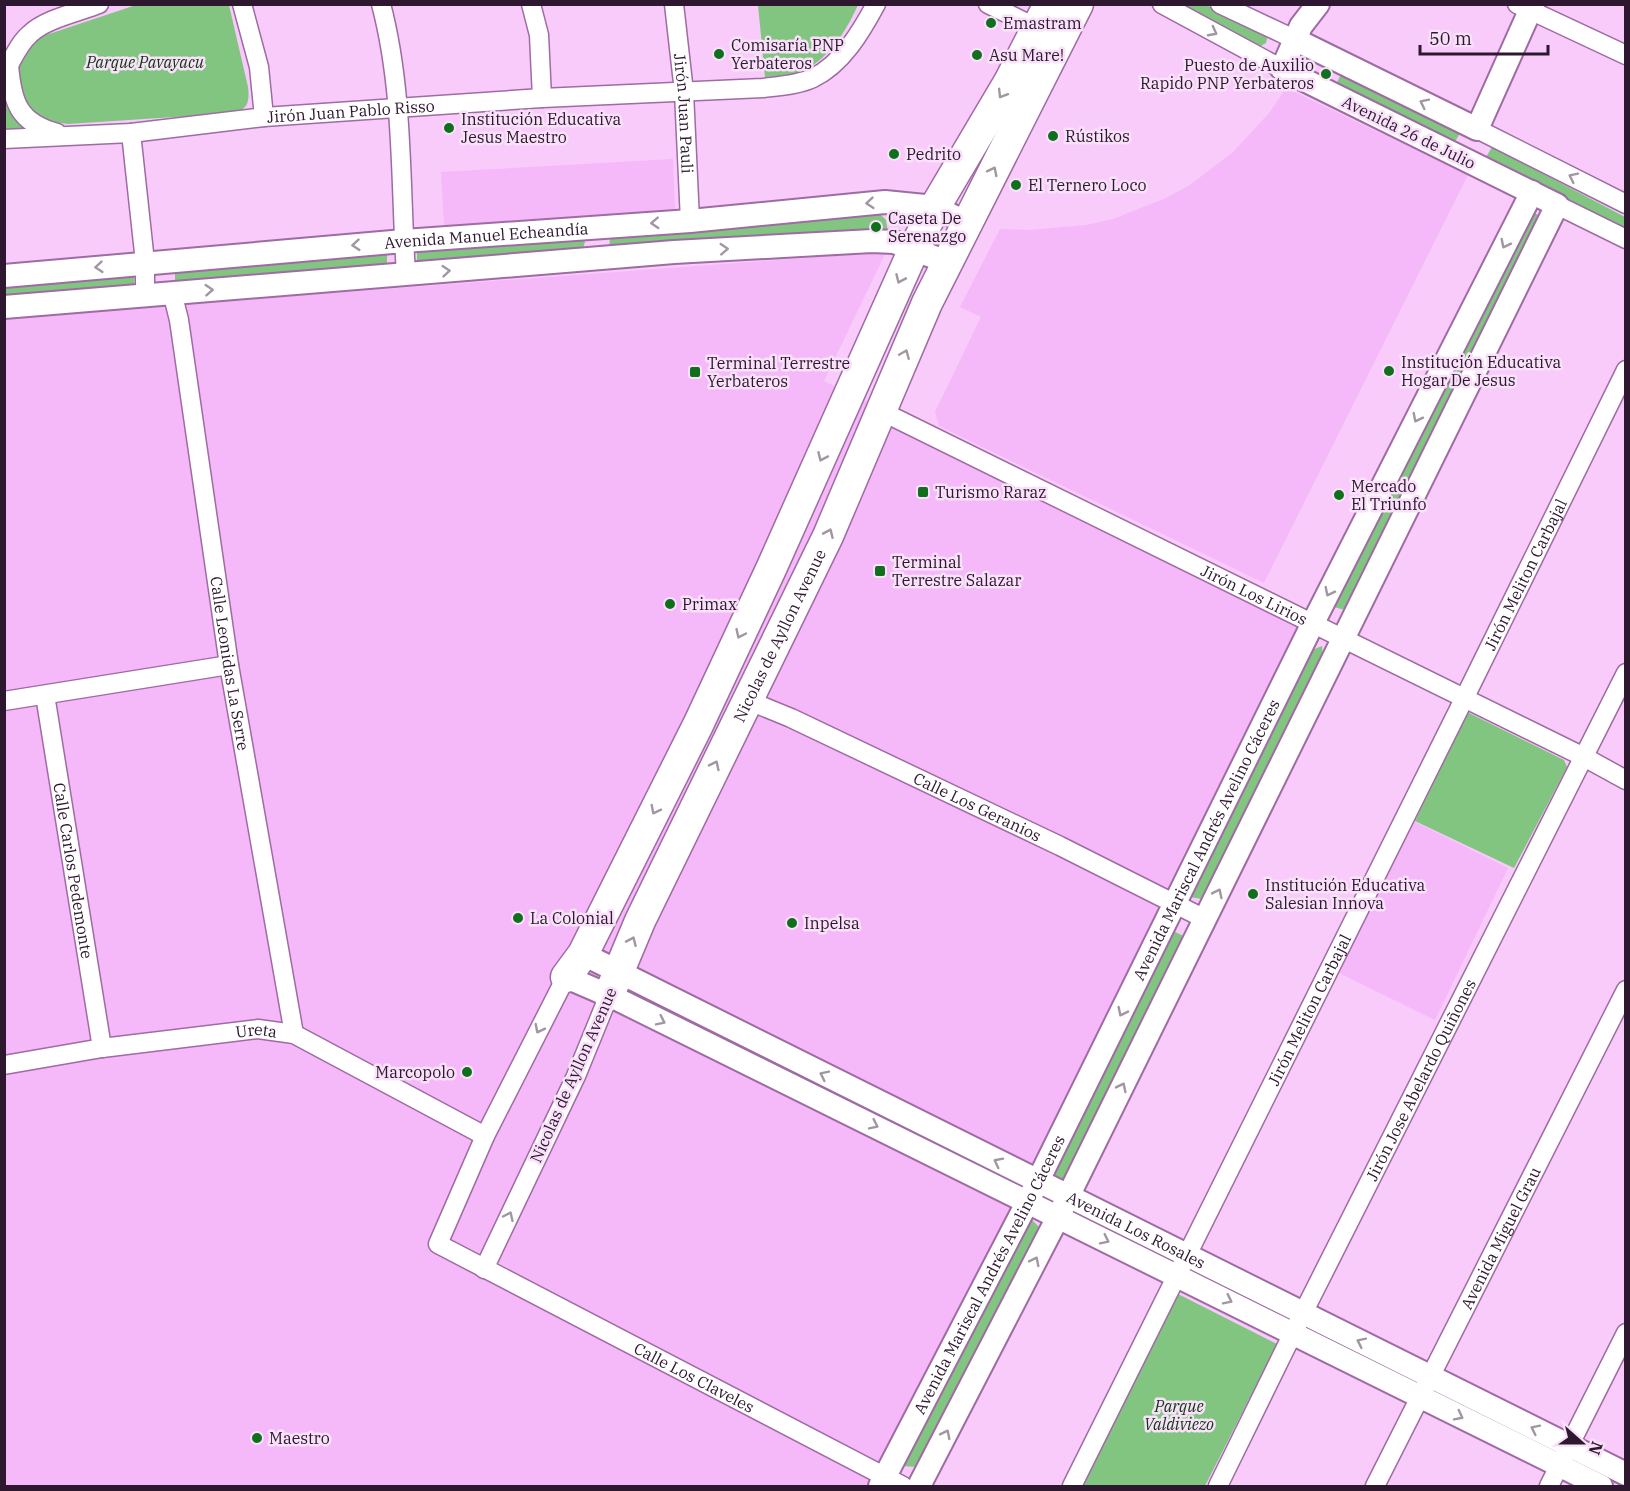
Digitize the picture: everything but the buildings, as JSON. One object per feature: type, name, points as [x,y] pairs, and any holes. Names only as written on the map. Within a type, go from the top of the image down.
[{"type":"main road","name":"Nicolas de Ayllon Avenue","points":[[613,983],[747,700],[828,536],[927,303],[1078,4]]},
{"type":"main road","name":"Nicolas de Ayllon Avenue","points":[[574,966],[698,725],[771,569],[914,249],[935,207],[1009,82],[1043,16]]},
{"type":"street","points":[[64,135],[42,129],[29,120],[17,107],[7,70],[30,33],[49,23],[99,4]]},
{"type":"street","points":[[242,4],[259,67],[264,117]]},
{"type":"street","points":[[381,4],[398,109],[406,274]]},
{"type":"street","points":[[531,4],[538,35],[542,98]]},
{"type":"street","name":"Jirón Juan Pauli","points":[[674,4],[684,92],[690,221]]},
{"type":"street","name":"Jirón Juan Pablo Risso","points":[[4,139],[131,133],[264,117],[542,98],[789,85],[813,78],[839,59],[862,30],[876,4]]},
{"type":"street","points":[[988,4],[1043,16]]},
{"type":"street","name":"Avenida 26 de Julio","points":[[1162,4],[1282,69],[1626,239]]},
{"type":"street","name":"Avenida 26 de Julio","points":[[1220,4],[1626,204]]},
{"type":"street","points":[[1282,69],[1301,26],[1318,4]]},
{"type":"street","points":[[1477,129],[1527,7],[1626,55]]},
{"type":"street","points":[[131,133],[145,262],[145,294]]},
{"type":"street","name":"Avenida Mariscal Andrés Avelino Cáceres","points":[[889,1483],[1313,623],[1532,192]]},
{"type":"street","name":"Avenida Manuel Echeandía","points":[[4,276],[404,241],[690,221],[885,202],[935,207],[967,223]]},
{"type":"street","name":"Avenida Mariscal Andrés Avelino Cáceres","points":[[919,1486],[1058,1217],[1557,205]]},
{"type":"street","points":[[600,226],[602,258]]},
{"type":"street","name":"Avenida Manuel Echeandía","points":[[4,307],[602,258],[872,241],[894,242],[947,262]]},
{"type":"street","name":"Calle Leonidas La Serre","points":[[172,292],[179,320],[229,665],[294,1034]]},
{"type":"street","name":"Jirón Meliton Carbajal","points":[[1072,1486],[1626,370]]},
{"type":"street","name":"Jirón Los Lirios","points":[[881,411],[1584,757],[1626,780]]},
{"type":"street","points":[[4,701],[229,665]]},
{"type":"street","name":"Jirón Jose Abelardo Quiñones","points":[[1218,1486],[1626,673]]},
{"type":"street","name":"Calle Carlos Pedemonte","points":[[45,694],[102,1048]]},
{"type":"street","name":"Calle Los Geranios","points":[[747,700],[791,718],[1060,846],[1205,919]]},
{"type":"street","name":"Avenida Los Rosales","points":[[574,966],[613,983],[1033,1191],[1068,1196],[1181,1265],[1564,1456],[1626,1474]]},
{"type":"street","name":"Nicolas de Ayllon Avenue","points":[[438,1244],[485,1136],[574,966]]},
{"type":"street","name":"Nicolas de Ayllon Avenue","points":[[484,1269],[576,1076],[613,983]]},
{"type":"street","name":"Avenida Miguel Grau","points":[[1375,1486],[1626,990]]},
{"type":"street","name":"Ureta","points":[[4,1065],[102,1048],[258,1029],[294,1034],[485,1136]]},
{"type":"street","name":"Avenida Los Rosales","points":[[1033,1191],[1058,1217],[1181,1265]]},
{"type":"street","name":"Calle Los Claveles","points":[[438,1244],[889,1483]]},
{"type":"street","points":[[1549,1486],[1626,1333]]},
{"type":"street","name":"Avenida Los Rosales","points":[[1564,1456],[1600,1486]]},
{"type":"shaded area","points":[[1286,88],[1468,175],[1264,583],[939,426],[935,412],[981,317],[960,307],[1000,229],[1029,230],[1086,225],[1113,219],[1166,198],[1190,185],[1233,152],[1270,112]]},
{"type":"shaded area","points":[[673,159],[675,212],[444,226],[441,172]]},
{"type":"shaded area","points":[[886,252],[824,381],[1309,615],[877,1486],[5,1486],[5,314],[249,299]]},
{"type":"shaded area","points":[[1413,821],[1508,868],[1435,1020],[1339,973]]},
{"type":"green space","points":[[758,4],[858,5],[841,36],[827,54],[809,68],[786,76],[765,77]]},
{"type":"green space","name":"Parque Pavayacu","points":[[136,5],[229,5],[248,87],[249,95],[246,106],[239,111],[220,114],[68,124],[45,121],[31,111],[23,100],[16,72],[20,59],[35,40]]},
{"type":"green space","points":[[1173,5],[1206,5],[1268,34],[1266,43],[1259,47]]},
{"type":"green space","points":[[1341,74],[1460,133],[1452,147],[1335,87]]},
{"type":"green space","points":[[4,82],[27,128],[5,131]]},
{"type":"green space","points":[[1492,147],[1625,217],[1625,231],[1485,159]]},
{"type":"green space","points":[[1527,213],[1535,213],[1546,221],[1345,610],[1334,607],[1333,597]]},
{"type":"green space","points":[[881,215],[886,220],[888,232],[610,250],[611,236],[614,232]]},
{"type":"green space","points":[[583,239],[585,242],[583,248],[417,262],[417,252],[420,248]]},
{"type":"green space","points":[[387,253],[387,264],[384,268],[178,284],[175,281],[175,271]]},
{"type":"green space","points":[[134,275],[134,286],[5,298],[5,279]]},
{"type":"green space","points":[[1322,646],[1323,658],[1208,892],[1202,899],[1190,897],[1300,665],[1312,650]]},
{"type":"green space","points":[[1467,712],[1564,760],[1567,767],[1514,868],[1415,821]]},
{"type":"green space","points":[[1173,931],[1188,938],[1064,1183],[1051,1175]]},
{"type":"green space","points":[[1030,1218],[1041,1229],[917,1467],[903,1466]]},
{"type":"green space","name":"Parque Valdiviezo","points":[[1178,1294],[1277,1344],[1205,1486],[1082,1486]]},
{"type":"place","name":"Emastram","points":[[991,23]]},
{"type":"place","name":"Comisaría PNP Yerbateros","points":[[719,54]]},
{"type":"place","name":"Asu Mare!","points":[[977,55]]},
{"type":"place","name":"Puesto de Auxilio Rapido PNP Yerbateros","points":[[1326,74]]},
{"type":"place","name":"Institución Educativa Jesus Maestro","points":[[449,128]]},
{"type":"place","name":"Rústikos","points":[[1053,136]]},
{"type":"place","name":"Pedrito","points":[[894,154]]},
{"type":"place","name":"El Ternero Loco","points":[[1016,185]]},
{"type":"place","name":"Caseta De Serenazgo","points":[[876,227]]},
{"type":"place","name":"Institución Educativa Hogar De Jesus","points":[[1389,371]]},
{"type":"place","name":"Terminal Terrestre Yerbateros","points":[[695,372]]},
{"type":"place","name":"Turismo Raraz","points":[[923,492]]},
{"type":"place","name":"Mercado El Triunfo","points":[[1339,495]]},
{"type":"place","name":"Terminal Terrestre Salazar","points":[[880,571]]},
{"type":"place","name":"Primax","points":[[670,604]]},
{"type":"place","name":"Institución Educativa Salesian Innova","points":[[1253,894]]},
{"type":"place","name":"La Colonial","points":[[518,918]]},
{"type":"place","name":"Inpelsa","points":[[792,923]]},
{"type":"place","name":"Marcopolo","points":[[467,1072]]},
{"type":"place","name":"Maestro","points":[[257,1438]]}]
